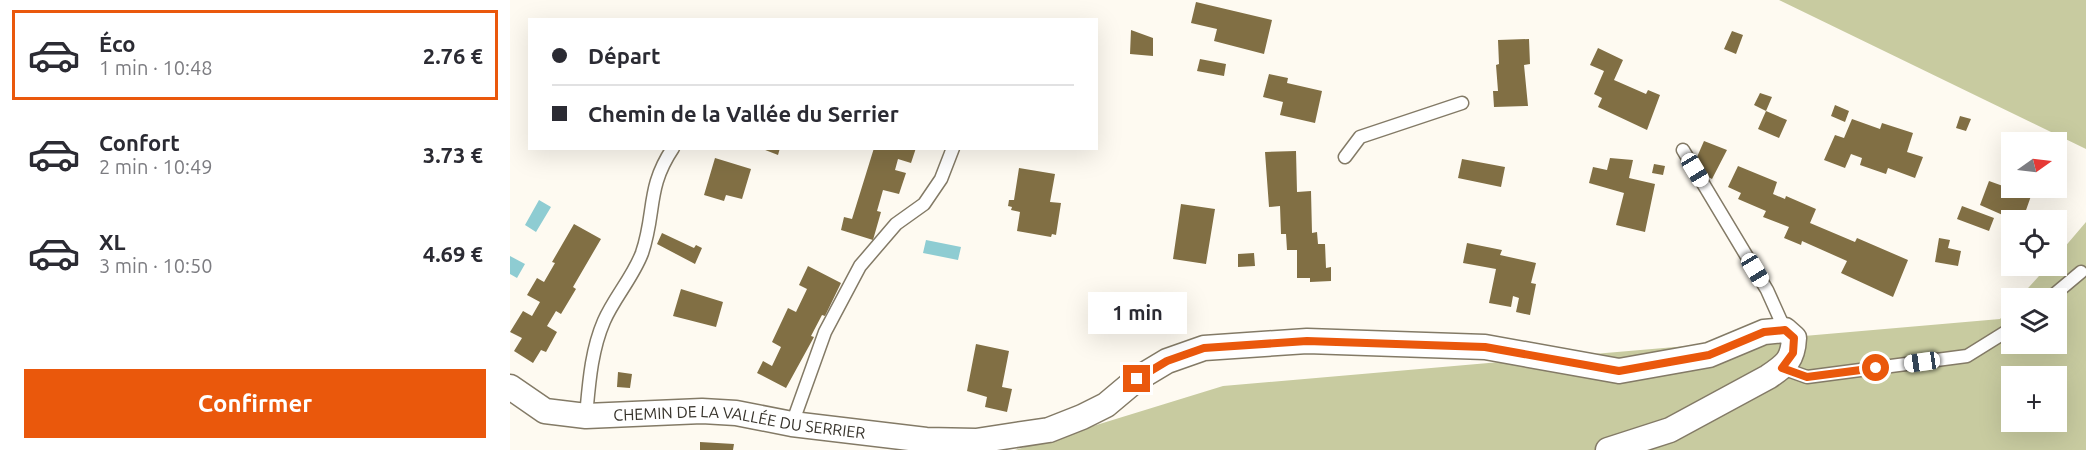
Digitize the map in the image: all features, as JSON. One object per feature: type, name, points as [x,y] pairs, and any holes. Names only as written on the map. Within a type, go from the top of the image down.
[{"type":"street","name":"CHEMIN DE LA VALLÉE DU SERRIER","points":[[510,387],[545,411],[586,416],[702,411],[736,413],[792,424],[926,440],[976,441],[1049,430],[1106,405],[1137,379],[1167,361],[1214,347],[1307,341],[1485,347],[1619,371],[1709,355],[1764,332],[1785,330]]},
{"type":"street","points":[[1608,450],[1670,430],[1782,368],[1793,353],[1794,338],[1785,330]]},
{"type":"lane","points":[[1345,157],[1360,136],[1462,103]]},
{"type":"lane","points":[[586,416],[592,359],[604,322],[641,256],[650,225],[652,194],[659,169],[672,150]]},
{"type":"lane","points":[[792,424],[825,332],[860,266],[896,224],[924,204],[941,179],[952,150]]},
{"type":"lane","points":[[1683,150],[1767,290],[1785,330]]},
{"type":"lane","points":[[2062,288],[2081,272]]},
{"type":"lane","points":[[1782,368],[1807,377],[1967,356],[2001,335]]},
{"type":"green space","points":[[1779,0],[2086,0],[2086,149],[2067,140],[2067,132],[2051,132]]},
{"type":"green space","points":[[2086,222],[2086,450],[1015,450],[1223,386],[2001,318],[2001,354],[2067,354],[2067,288],[2028,288],[2039,276],[2067,276],[2067,244]]},
{"type":"water","points":[[539,200],[551,207],[536,232],[525,225]]},
{"type":"water","points":[[926,240],[961,247],[958,260],[923,253]]},
{"type":"water","points":[[510,256],[525,264],[517,278],[510,274]]},
{"type":"building","points":[[1196,2],[1272,20],[1264,54],[1214,41],[1217,29],[1191,23]]},
{"type":"building","points":[[1131,30],[1153,38],[1153,56],[1130,54]]},
{"type":"building","points":[[1732,31],[1743,35],[1736,54],[1724,49]]},
{"type":"building","points":[[1529,39],[1530,64],[1524,65],[1528,106],[1494,107],[1493,91],[1498,91],[1496,65],[1499,64],[1498,40]]},
{"type":"building","points":[[1598,48],[1623,60],[1614,80],[1646,94],[1648,90],[1660,95],[1647,130],[1598,107],[1602,98],[1594,94],[1604,71],[1590,65]]},
{"type":"building","points":[[1200,59],[1226,64],[1224,76],[1197,71]]},
{"type":"building","points":[[1269,74],[1288,78],[1287,83],[1322,91],[1315,123],[1280,115],[1283,102],[1263,97]]},
{"type":"building","points":[[1760,93],[1772,97],[1766,111],[1754,105]]},
{"type":"building","points":[[1835,105],[1849,111],[1845,122],[1831,116]]},
{"type":"building","points":[[1766,111],[1787,120],[1779,138],[1758,129]]},
{"type":"building","points":[[1960,116],[1971,119],[1966,131],[1956,128]]},
{"type":"building","points":[[1852,119],[1880,129],[1882,123],[1913,133],[1907,152],[1923,157],[1915,178],[1888,168],[1886,174],[1860,165],[1862,158],[1851,154],[1845,168],[1824,160],[1835,135],[1844,138]]},
{"type":"building","points":[[1704,141],[1727,150],[1712,179],[1703,174],[1697,157]]},
{"type":"building","points":[[765,150],[779,150],[778,155]]},
{"type":"building","points":[[873,150],[915,150],[911,163],[898,159],[895,170],[906,173],[899,194],[883,190],[877,211],[881,212],[873,240],[841,230],[844,217],[852,219]]},
{"type":"building","points":[[1296,151],[1297,192],[1311,191],[1312,233],[1317,232],[1318,244],[1325,244],[1326,268],[1331,267],[1331,281],[1310,282],[1310,278],[1297,278],[1297,250],[1287,250],[1286,234],[1281,234],[1280,206],[1269,207],[1265,152]]},
{"type":"building","points":[[715,158],[751,169],[742,199],[726,195],[724,201],[704,195]]},
{"type":"building","points":[[1610,158],[1633,160],[1629,178],[1655,184],[1645,232],[1616,225],[1624,193],[1589,183],[1593,167],[1607,170]]},
{"type":"building","points":[[1462,159],[1505,167],[1501,187],[1458,178]]},
{"type":"building","points":[[1654,164],[1665,166],[1663,175],[1652,173]]},
{"type":"building","points":[[1738,166],[1777,182],[1773,194],[1785,199],[1786,196],[1816,209],[1810,223],[1855,242],[1857,238],[1908,260],[1893,297],[1841,273],[1847,261],[1802,241],[1801,245],[1784,238],[1789,227],[1763,217],[1766,211],[1738,199],[1741,193],[1728,187]]},
{"type":"building","points":[[1019,168],[1055,174],[1050,202],[1061,203],[1056,235],[1052,234],[1051,237],[1017,231],[1020,212],[1011,210],[1012,207],[1008,206],[1009,200],[1014,200]]},
{"type":"building","points":[[1989,181],[2001,185],[2001,198],[2030,198],[2026,210],[2001,210],[2001,214],[1980,205]]},
{"type":"building","points":[[1181,204],[1215,209],[1206,264],[1173,259]]},
{"type":"building","points":[[1962,206],[1994,218],[1989,231],[1957,219]]},
{"type":"building","points":[[574,224],[601,239],[573,287],[576,289],[561,314],[556,311],[547,326],[557,332],[546,352],[541,350],[533,363],[514,351],[522,338],[510,332],[523,311],[532,316],[540,302],[527,295],[537,278],[544,282],[555,263],[552,262]]},
{"type":"building","points":[[662,233],[694,248],[696,245],[702,248],[695,264],[657,244]]},
{"type":"building","points":[[1939,238],[1950,240],[1948,248],[1961,251],[1958,266],[1935,262]]},
{"type":"building","points":[[1467,243],[1502,250],[1500,255],[1536,263],[1531,283],[1536,284],[1530,315],[1516,312],[1519,298],[1513,296],[1511,307],[1489,303],[1496,269],[1463,263]]},
{"type":"building","points":[[1254,253],[1255,266],[1238,267],[1238,254]]},
{"type":"building","points":[[808,266],[841,283],[825,316],[822,315],[811,336],[814,337],[786,388],[757,373],[763,361],[772,366],[781,347],[772,342],[788,308],[796,312],[807,289],[799,285]]},
{"type":"building","points":[[681,289],[723,302],[716,327],[673,316]]},
{"type":"building","points":[[976,344],[1009,351],[1002,387],[1012,389],[1007,412],[985,407],[987,397],[967,391]]},
{"type":"building","points":[[618,372],[632,374],[630,388],[617,387]]},
{"type":"building","points":[[700,442],[734,444],[733,450],[700,450]]},
{"type":"route","points":[[1137,379],[1167,361],[1204,348],[1307,341],[1485,347],[1619,371],[1709,355],[1764,332],[1785,330],[1794,338],[1793,353],[1782,368],[1807,377],[1876,368]]}]
